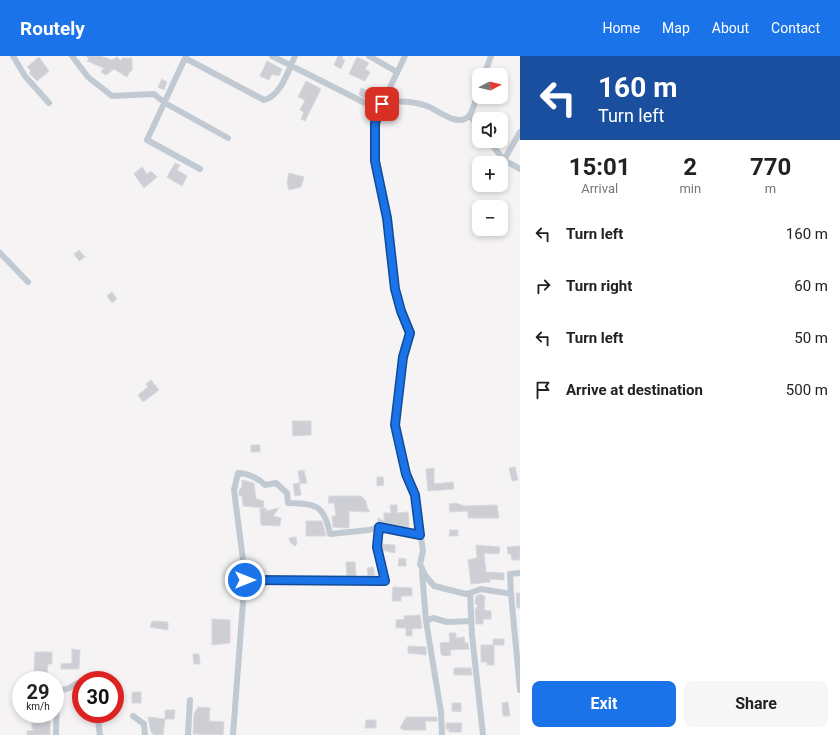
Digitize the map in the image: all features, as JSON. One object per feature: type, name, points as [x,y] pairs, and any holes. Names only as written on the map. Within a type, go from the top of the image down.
[{"type":"street","points":[[13,56],[25,76],[49,103]]},
{"type":"street","points":[[72,56],[88,77],[112,96],[154,94],[165,103],[228,138]]},
{"type":"street","points":[[272,56],[380,107],[396,100],[427,106],[452,118],[463,120],[470,116],[474,104]]},
{"type":"street","points":[[200,169],[147,140],[186,57],[264,100],[271,98],[276,93],[295,56]]},
{"type":"street","points":[[369,56],[397,72]]},
{"type":"street","points":[[405,56],[380,107],[375,123],[375,161],[387,218],[395,289],[401,311],[410,333],[403,357],[395,425],[406,474],[415,495],[423,550],[420,564],[426,620],[441,712],[442,735]]},
{"type":"street","points":[[487,68],[491,56]]},
{"type":"street","points":[[506,156],[520,132]]},
{"type":"street","points":[[495,148],[501,156]]},
{"type":"street","points":[[508,162],[520,168]]},
{"type":"street","points":[[0,253],[28,282]]},
{"type":"street","points":[[233,735],[245,580],[234,490],[238,474],[246,473],[261,481],[265,485],[276,483],[287,493],[288,503],[311,504],[319,508],[327,520],[330,534],[369,530],[379,527],[420,535]]},
{"type":"street","points":[[245,580],[385,581],[377,547],[379,527]]},
{"type":"street","points":[[420,564],[424,575],[434,586],[466,594],[481,589],[511,594]]},
{"type":"street","points":[[520,573],[510,574],[520,690]]},
{"type":"street","points":[[470,593],[471,621],[483,735]]},
{"type":"street","points":[[426,620],[433,618],[447,622],[471,621]]},
{"type":"street","points":[[56,735],[57,692],[72,686]]},
{"type":"street","points":[[188,735],[190,700]]},
{"type":"street","points":[[133,716],[144,724],[146,729],[145,735]]},
{"type":"street","points":[[98,723],[100,735]]},
{"type":"building","points":[[86,56],[100,56],[112,60],[117,57],[121,61],[122,58],[132,58],[132,71],[130,71],[127,77],[114,69],[106,75],[101,72],[104,68],[87,61],[89,59]]},
{"type":"building","points":[[338,56],[343,56],[342,59],[345,60],[341,69],[334,65]]},
{"type":"building","points":[[39,57],[49,71],[37,81],[29,73],[31,71],[27,67]]},
{"type":"building","points":[[357,57],[369,63],[365,69],[370,72],[365,81],[349,74]]},
{"type":"building","points":[[267,61],[282,69],[279,76],[272,74],[269,80],[260,76]]},
{"type":"building","points":[[162,79],[167,82],[164,90],[158,87]]},
{"type":"building","points":[[306,81],[321,89],[305,121],[301,119],[304,112],[300,110],[305,100],[298,97]]},
{"type":"building","points":[[361,88],[378,96],[375,103],[359,95]]},
{"type":"building","points":[[175,163],[180,165],[177,170],[187,176],[182,186],[167,177]]},
{"type":"building","points":[[142,167],[147,174],[151,171],[157,177],[144,188],[134,174]]},
{"type":"building","points":[[289,173],[304,177],[301,187],[289,190],[287,182]]},
{"type":"building","points":[[79,250],[85,257],[79,261],[74,254]]},
{"type":"building","points":[[112,292],[117,299],[112,303],[107,296]]},
{"type":"building","points":[[151,380],[159,390],[143,402],[138,395],[148,387],[146,384]]},
{"type":"building","points":[[292,421],[311,421],[311,435],[293,436]]},
{"type":"building","points":[[251,445],[260,445],[260,452],[251,452]]},
{"type":"building","points":[[515,467],[518,480],[512,481],[509,468]]},
{"type":"building","points":[[434,468],[434,484],[453,482],[454,489],[428,491],[426,469]]},
{"type":"building","points":[[304,470],[307,483],[300,484],[298,471]]},
{"type":"building","points":[[377,477],[383,477],[384,485],[377,486]]},
{"type":"building","points":[[242,480],[254,483],[256,499],[264,501],[263,508],[243,506],[242,496],[239,496],[239,490],[242,487]]},
{"type":"building","points":[[299,483],[301,495],[295,496],[293,484]]},
{"type":"building","points":[[329,496],[361,496],[366,501],[370,512],[349,511],[349,528],[333,527],[332,516],[336,516],[334,503],[328,503]]},
{"type":"building","points":[[456,503],[465,506],[497,505],[499,518],[468,518],[468,511],[450,512],[449,504]]},
{"type":"building","points":[[390,505],[397,505],[397,513],[408,512],[409,527],[378,523],[378,518],[384,521],[384,513],[391,513]]},
{"type":"building","points":[[266,508],[266,511],[279,508],[273,516],[281,518],[280,526],[261,525],[260,509]]},
{"type":"building","points":[[306,521],[322,521],[326,536],[306,536]]},
{"type":"building","points":[[450,530],[458,530],[458,536],[449,536]]},
{"type":"building","points":[[296,537],[297,544],[295,546],[290,542],[289,538]]},
{"type":"building","points":[[382,544],[395,545],[395,553],[382,550]]},
{"type":"building","points":[[476,545],[500,547],[499,554],[484,553],[486,572],[504,573],[504,580],[490,579],[490,582],[471,584],[468,560],[477,558]]},
{"type":"building","points":[[520,546],[520,560],[512,560],[511,554],[508,554],[507,547]]},
{"type":"building","points":[[399,558],[406,559],[406,566],[398,566]]},
{"type":"building","points":[[346,562],[355,562],[356,576],[347,576]]},
{"type":"building","points":[[373,567],[375,575],[368,576],[367,568]]},
{"type":"building","points":[[393,587],[412,588],[412,596],[401,596],[401,601],[392,601]]},
{"type":"building","points":[[516,593],[520,593],[520,608],[517,608]]},
{"type":"building","points":[[481,594],[485,597],[484,610],[491,611],[491,619],[483,619],[483,624],[476,624],[475,610],[478,605],[475,604],[476,596]]},
{"type":"building","points":[[420,615],[422,628],[412,629],[412,636],[406,636],[406,628],[396,628],[396,620],[405,619],[404,616]]},
{"type":"building","points":[[212,619],[230,620],[230,643],[212,645]]},
{"type":"building","points":[[152,621],[168,622],[168,630],[150,627]]},
{"type":"building","points":[[449,633],[456,633],[456,638],[464,637],[465,643],[468,643],[469,649],[450,650],[451,655],[443,656],[441,654],[440,643],[450,642]]},
{"type":"building","points":[[493,639],[504,639],[504,645],[493,645]]},
{"type":"building","points":[[481,645],[494,645],[494,665],[487,665],[487,662],[481,662]]},
{"type":"building","points":[[408,646],[426,647],[426,655],[408,653]]},
{"type":"building","points":[[72,649],[80,650],[79,669],[61,669],[61,664],[72,663]]},
{"type":"building","points":[[35,652],[52,652],[52,664],[48,664],[47,671],[34,671]]},
{"type":"building","points":[[193,654],[199,654],[200,664],[194,664]]},
{"type":"building","points":[[454,668],[471,668],[472,675],[454,675]]},
{"type":"building","points":[[132,692],[141,692],[141,703],[132,703]]},
{"type":"building","points":[[508,702],[510,716],[503,716],[502,703]]},
{"type":"building","points":[[452,703],[461,703],[461,712],[452,711]]},
{"type":"building","points":[[198,707],[210,708],[209,721],[224,722],[223,735],[193,734],[194,714]]},
{"type":"building","points":[[165,710],[175,710],[174,719],[165,719]]},
{"type":"building","points":[[148,717],[165,719],[163,735],[154,735],[151,732]]},
{"type":"building","points":[[406,717],[437,717],[437,721],[425,721],[426,730],[404,730],[400,728]]},
{"type":"building","points":[[366,720],[376,720],[376,728],[365,728]]},
{"type":"building","points":[[32,723],[50,723],[50,735],[27,735],[27,731],[35,730],[32,729]]},
{"type":"building","points":[[446,723],[462,723],[461,732],[449,732],[449,729],[446,729]]},
{"type":"route","points":[[245,580],[385,581],[377,547],[379,527],[420,535],[415,495],[406,474],[395,425],[403,357],[410,333],[409,327],[401,311],[395,289],[387,218],[375,161],[375,123],[382,104]]}]
